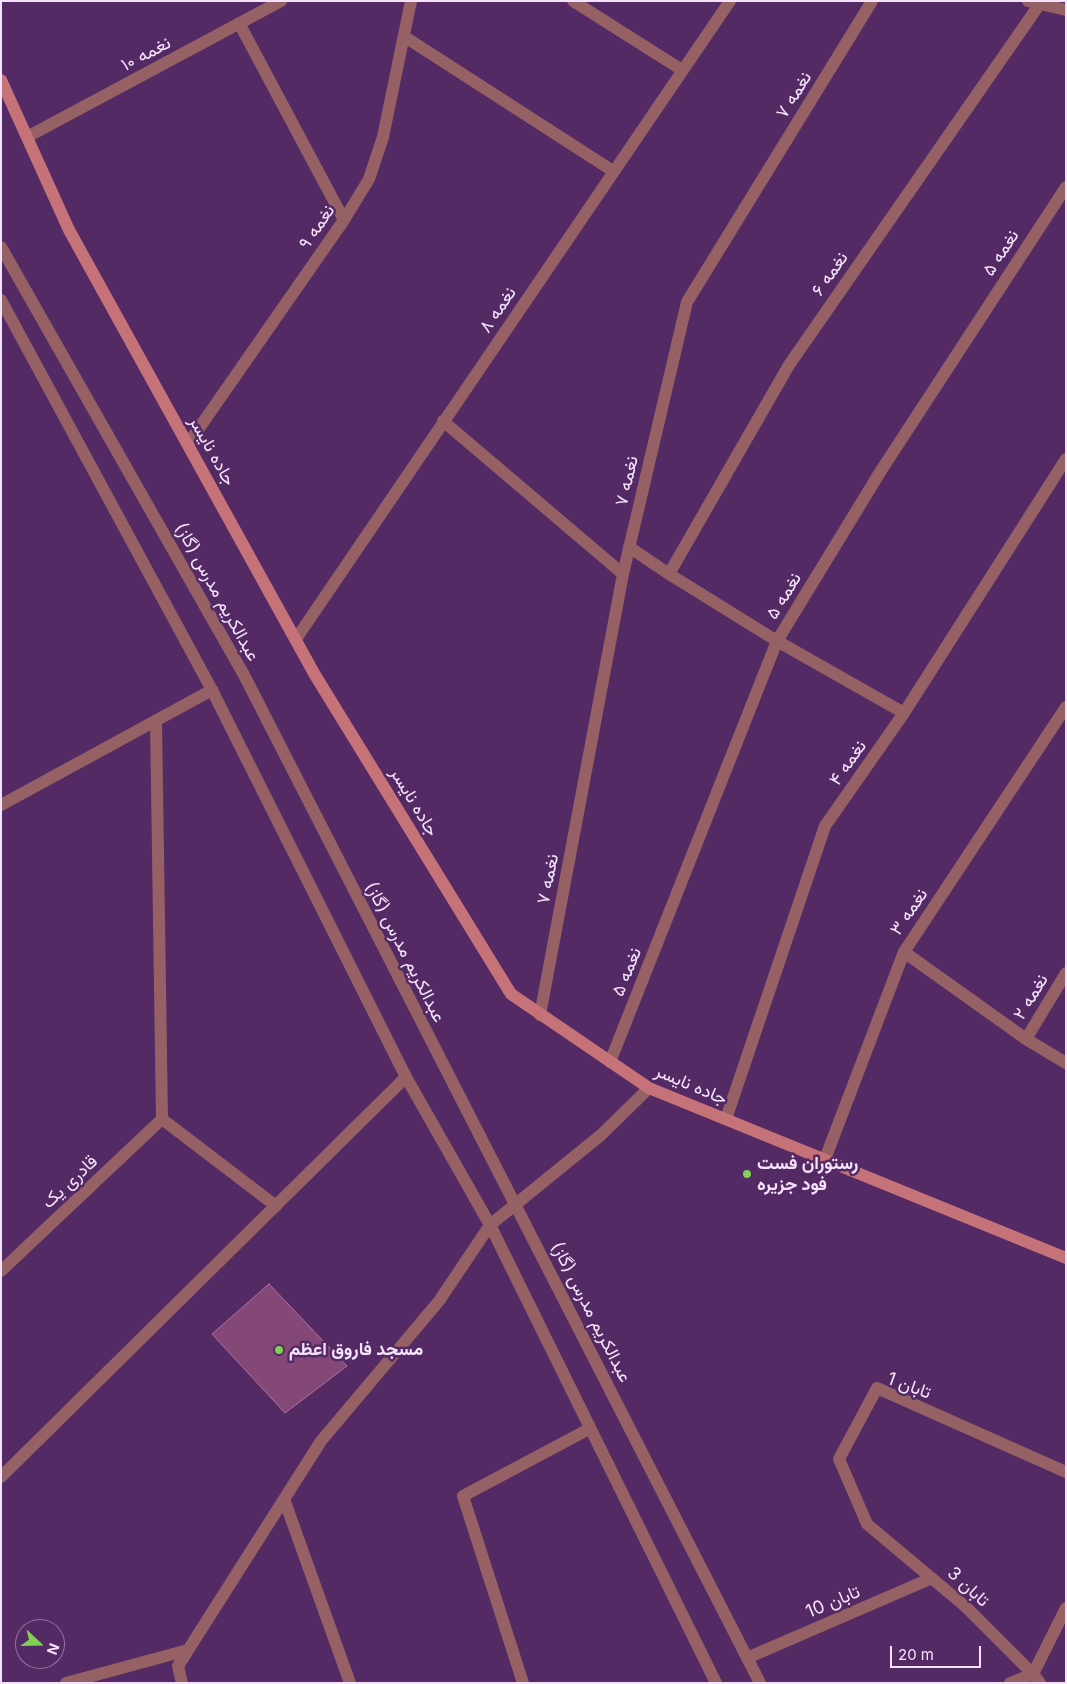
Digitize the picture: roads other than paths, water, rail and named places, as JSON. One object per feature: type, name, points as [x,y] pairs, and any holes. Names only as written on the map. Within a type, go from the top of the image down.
[{"type":"main road","name":"جاده نایسر","points":[[1,80],[69,230],[320,683],[511,994],[649,1088],[1066,1258]]},
{"type":"street","name":"نغمه ۱۰","points":[[27,137],[281,1]]},
{"type":"street","name":"نغمه ۹","points":[[188,444],[344,220],[369,179],[383,137],[412,1]]},
{"type":"street","points":[[573,1],[682,70]]},
{"type":"street","name":"نغمه ۸","points":[[296,639],[613,170],[730,1]]},
{"type":"street","name":"نغمه ۷","points":[[540,1015],[623,574],[687,302],[872,1]]},
{"type":"street","points":[[1034,3],[1066,10]]},
{"type":"street","name":"نغمه ۶","points":[[668,574],[789,364],[1034,3]]},
{"type":"street","points":[[239,24],[344,220]]},
{"type":"street","points":[[405,37],[613,170]]},
{"type":"street","name":"نغمه ۵","points":[[610,1062],[777,642],[882,469],[1066,187]]},
{"type":"street","name":"عبدالکریم مدرس (گاز)","points":[[1,247],[244,675],[760,1683]]},
{"type":"street","points":[[1,300],[212,690],[406,1077],[490,1225],[716,1683]]},
{"type":"street","points":[[443,421],[623,574]]},
{"type":"street","name":"نغمه ۴","points":[[726,1119],[825,826],[904,713],[1066,459]]},
{"type":"street","points":[[629,547],[668,574],[777,642],[904,713]]},
{"type":"street","points":[[1,805],[212,690]]},
{"type":"street","name":"نغمه ۳","points":[[825,1160],[904,952],[1066,707]]},
{"type":"street","points":[[156,721],[162,1119],[276,1206]]},
{"type":"street","points":[[904,952],[1026,1039],[1066,1063]]},
{"type":"street","name":"نغمه ۲","points":[[1026,1039],[1066,973]]},
{"type":"street","points":[[1,1477],[406,1077]]},
{"type":"street","points":[[182,1683],[178,1666],[321,1441],[439,1301],[490,1225],[600,1135],[649,1088]]},
{"type":"street","name":"قادری یک","points":[[1,1270],[162,1119]]},
{"type":"street","name":"تابان 1","points":[[868,1524],[839,1459],[877,1388],[1066,1472]]},
{"type":"street","points":[[523,1683],[463,1496],[589,1429]]},
{"type":"street","points":[[284,1499],[350,1683]]},
{"type":"street","name":"تابان 3","points":[[868,1524],[966,1607],[1037,1678]]},
{"type":"street","name":"تابان 10","points":[[747,1658],[932,1578]]},
{"type":"street","points":[[1010,1683],[1037,1678],[1066,1608]]},
{"type":"street","points":[[66,1683],[188,1650]]},
{"type":"place","name":"رستوران فست فود جزیره","points":[[747,1174]]},
{"type":"place","name":"مسجد فاروق اعظم","points":[[279,1350]]}]
